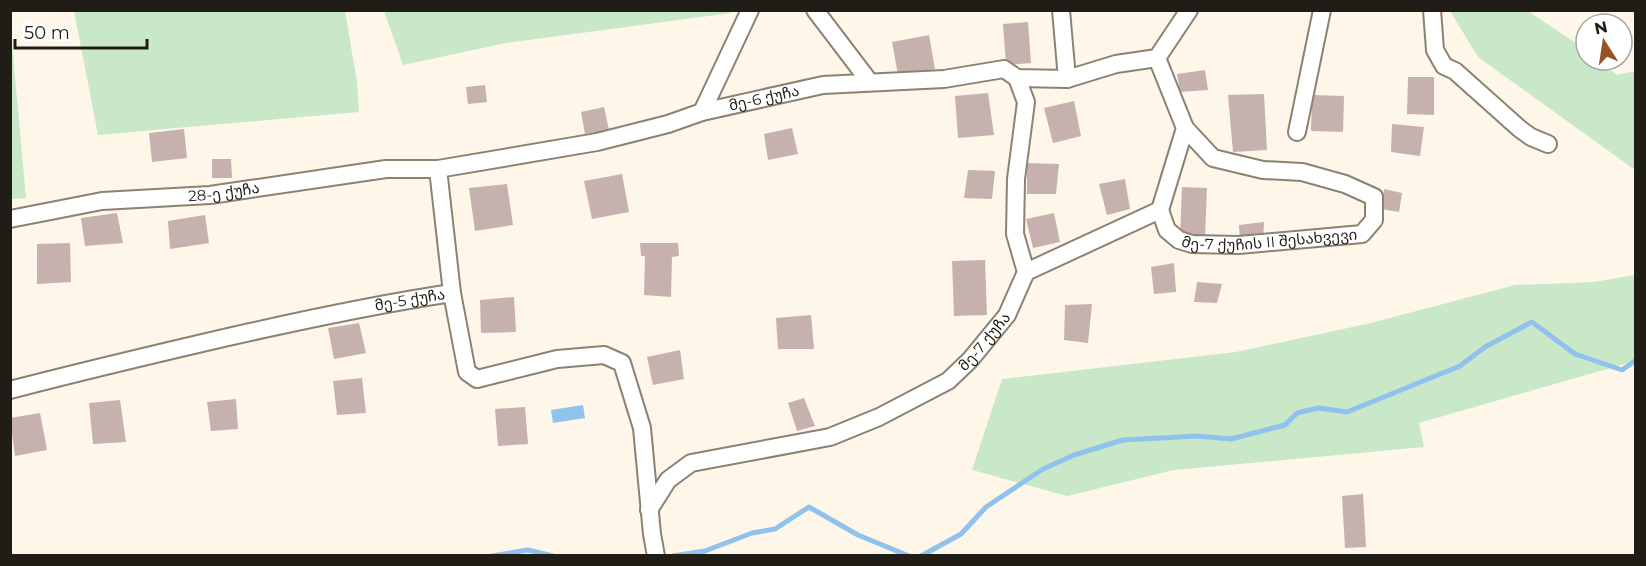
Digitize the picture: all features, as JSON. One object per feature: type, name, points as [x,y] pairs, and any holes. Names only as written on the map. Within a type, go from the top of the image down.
[{"type":"street","points":[[702,112],[750,10]]},
{"type":"street","points":[[815,10],[869,81]]},
{"type":"street","points":[[1061,10],[1067,79]]},
{"type":"street","points":[[1017,78],[1026,102],[1016,179],[1015,234],[1026,272],[1160,210],[1185,128],[1157,58],[1189,10]]},
{"type":"street","points":[[1298,132],[1322,10]]},
{"type":"street","points":[[1432,10],[1435,50],[1444,66],[1455,71],[1531,137],[1548,144]]},
{"type":"street","name":"მე-6 ქუჩა","points":[[438,169],[597,142],[668,124],[702,112],[823,85],[944,79],[1004,69],[1017,78],[1067,79],[1116,64],[1157,58]]},
{"type":"street","name":"მე-7 ქუჩის II შესახვევი","points":[[1160,210],[1167,230],[1179,240],[1192,243],[1239,244],[1362,234],[1374,220],[1374,197],[1345,184],[1302,172],[1263,170],[1213,158],[1185,128]]},
{"type":"street","name":"28-ე ქუჩა","points":[[10,219],[102,201],[210,195],[386,169],[438,169]]},
{"type":"street","points":[[438,169],[452,293]]},
{"type":"street","name":"მე-7 ქუჩა","points":[[649,510],[668,480],[691,463],[830,437],[879,417],[948,381],[970,360],[1008,315],[1026,272]]},
{"type":"street","name":"მე-5 ქუჩა","points":[[10,390],[309,319],[394,301],[452,293],[467,372],[477,379],[557,359],[604,355],[622,363],[642,429],[649,510],[656,555]]},
{"type":"green space","points":[[384,10],[731,11],[731,13],[506,43],[403,65]]},
{"type":"green space","points":[[74,11],[345,11],[357,82],[359,112],[98,135]]},
{"type":"green space","points":[[1450,11],[1528,11],[1574,42],[1574,72],[1613,72],[1617,75],[1635,71],[1635,170],[1478,57]]},
{"type":"green space","points":[[11,32],[26,198],[11,199]]},
{"type":"green space","points":[[1635,275],[1635,361],[1419,423],[1424,447],[1174,470],[1067,496],[972,470],[1002,379],[1236,352],[1371,323],[1515,285],[1594,282]]},
{"type":"water","points":[[583,405],[585,418],[553,423],[551,410]]},
{"type":"building","points":[[1028,22],[1031,63],[1006,65],[1003,24]]},
{"type":"building","points":[[929,35],[935,69],[898,75],[892,42]]},
{"type":"building","points":[[1205,70],[1208,90],[1180,92],[1177,74]]},
{"type":"building","points":[[1408,77],[1434,77],[1434,115],[1407,114]]},
{"type":"building","points":[[485,85],[487,102],[468,104],[466,87]]},
{"type":"building","points":[[988,93],[994,135],[958,138],[955,96]]},
{"type":"building","points":[[1264,94],[1267,150],[1233,152],[1228,95]]},
{"type":"building","points":[[1312,95],[1344,96],[1343,132],[1311,131]]},
{"type":"building","points":[[1074,101],[1081,136],[1053,143],[1044,108]]},
{"type":"building","points":[[604,107],[609,130],[585,134],[581,112]]},
{"type":"building","points":[[1392,124],[1424,127],[1420,156],[1391,152]]},
{"type":"building","points":[[792,128],[798,154],[768,160],[764,134]]},
{"type":"building","points":[[184,129],[187,158],[152,162],[149,133]]},
{"type":"building","points":[[212,159],[231,159],[232,178],[212,178]]},
{"type":"building","points":[[1027,163],[1059,164],[1056,194],[1027,194]]},
{"type":"building","points":[[968,170],[995,171],[992,199],[964,198]]},
{"type":"building","points":[[622,174],[629,212],[592,219],[584,181]]},
{"type":"building","points":[[1125,179],[1130,209],[1107,215],[1099,184]]},
{"type":"building","points":[[507,184],[513,225],[475,231],[469,188]]},
{"type":"building","points":[[1182,187],[1207,188],[1205,239],[1180,237]]},
{"type":"building","points":[[1384,189],[1402,193],[1399,212],[1381,209]]},
{"type":"building","points":[[117,213],[123,243],[85,246],[81,218]]},
{"type":"building","points":[[1054,213],[1060,242],[1033,248],[1026,219]]},
{"type":"building","points":[[205,215],[209,243],[170,249],[168,221]]},
{"type":"building","points":[[1264,222],[1263,241],[1240,242],[1239,225]]},
{"type":"building","points":[[70,243],[71,282],[37,284],[37,244]]},
{"type":"building","points":[[640,243],[678,243],[679,256],[672,257],[671,297],[644,295],[645,256],[641,256]]},
{"type":"building","points":[[985,260],[987,315],[954,316],[952,261]]},
{"type":"building","points":[[1174,263],[1176,292],[1154,294],[1151,267]]},
{"type":"building","points":[[1197,282],[1222,284],[1217,303],[1194,302]]},
{"type":"building","points":[[514,297],[516,332],[481,333],[480,300]]},
{"type":"building","points":[[1092,304],[1088,343],[1064,340],[1065,305]]},
{"type":"building","points":[[811,315],[814,349],[778,349],[776,318]]},
{"type":"building","points":[[359,323],[366,353],[334,359],[328,328]]},
{"type":"building","points":[[680,350],[684,379],[653,385],[647,357]]},
{"type":"building","points":[[362,378],[366,413],[337,415],[333,381]]},
{"type":"building","points":[[804,398],[815,426],[797,431],[788,403]]},
{"type":"building","points":[[236,399],[238,429],[211,431],[207,402]]},
{"type":"building","points":[[120,400],[126,442],[93,444],[89,403]]},
{"type":"building","points":[[525,407],[528,444],[498,446],[495,409]]},
{"type":"building","points":[[40,413],[47,450],[15,456],[10,418]]},
{"type":"building","points":[[1363,494],[1366,547],[1345,548],[1342,496]]},
{"type":"waterway","points":[[921,556],[961,534],[986,507],[1043,469],[1074,455],[1123,440],[1197,436],[1231,439],[1285,425],[1297,413],[1318,408],[1347,412],[1460,366],[1485,347],[1532,322],[1575,354],[1622,370],[1636,360]]},
{"type":"waterway","points":[[673,556],[705,551],[752,533],[775,529],[809,507],[858,535],[909,556]]},
{"type":"waterway","points":[[492,556],[528,550],[553,556]]}]
